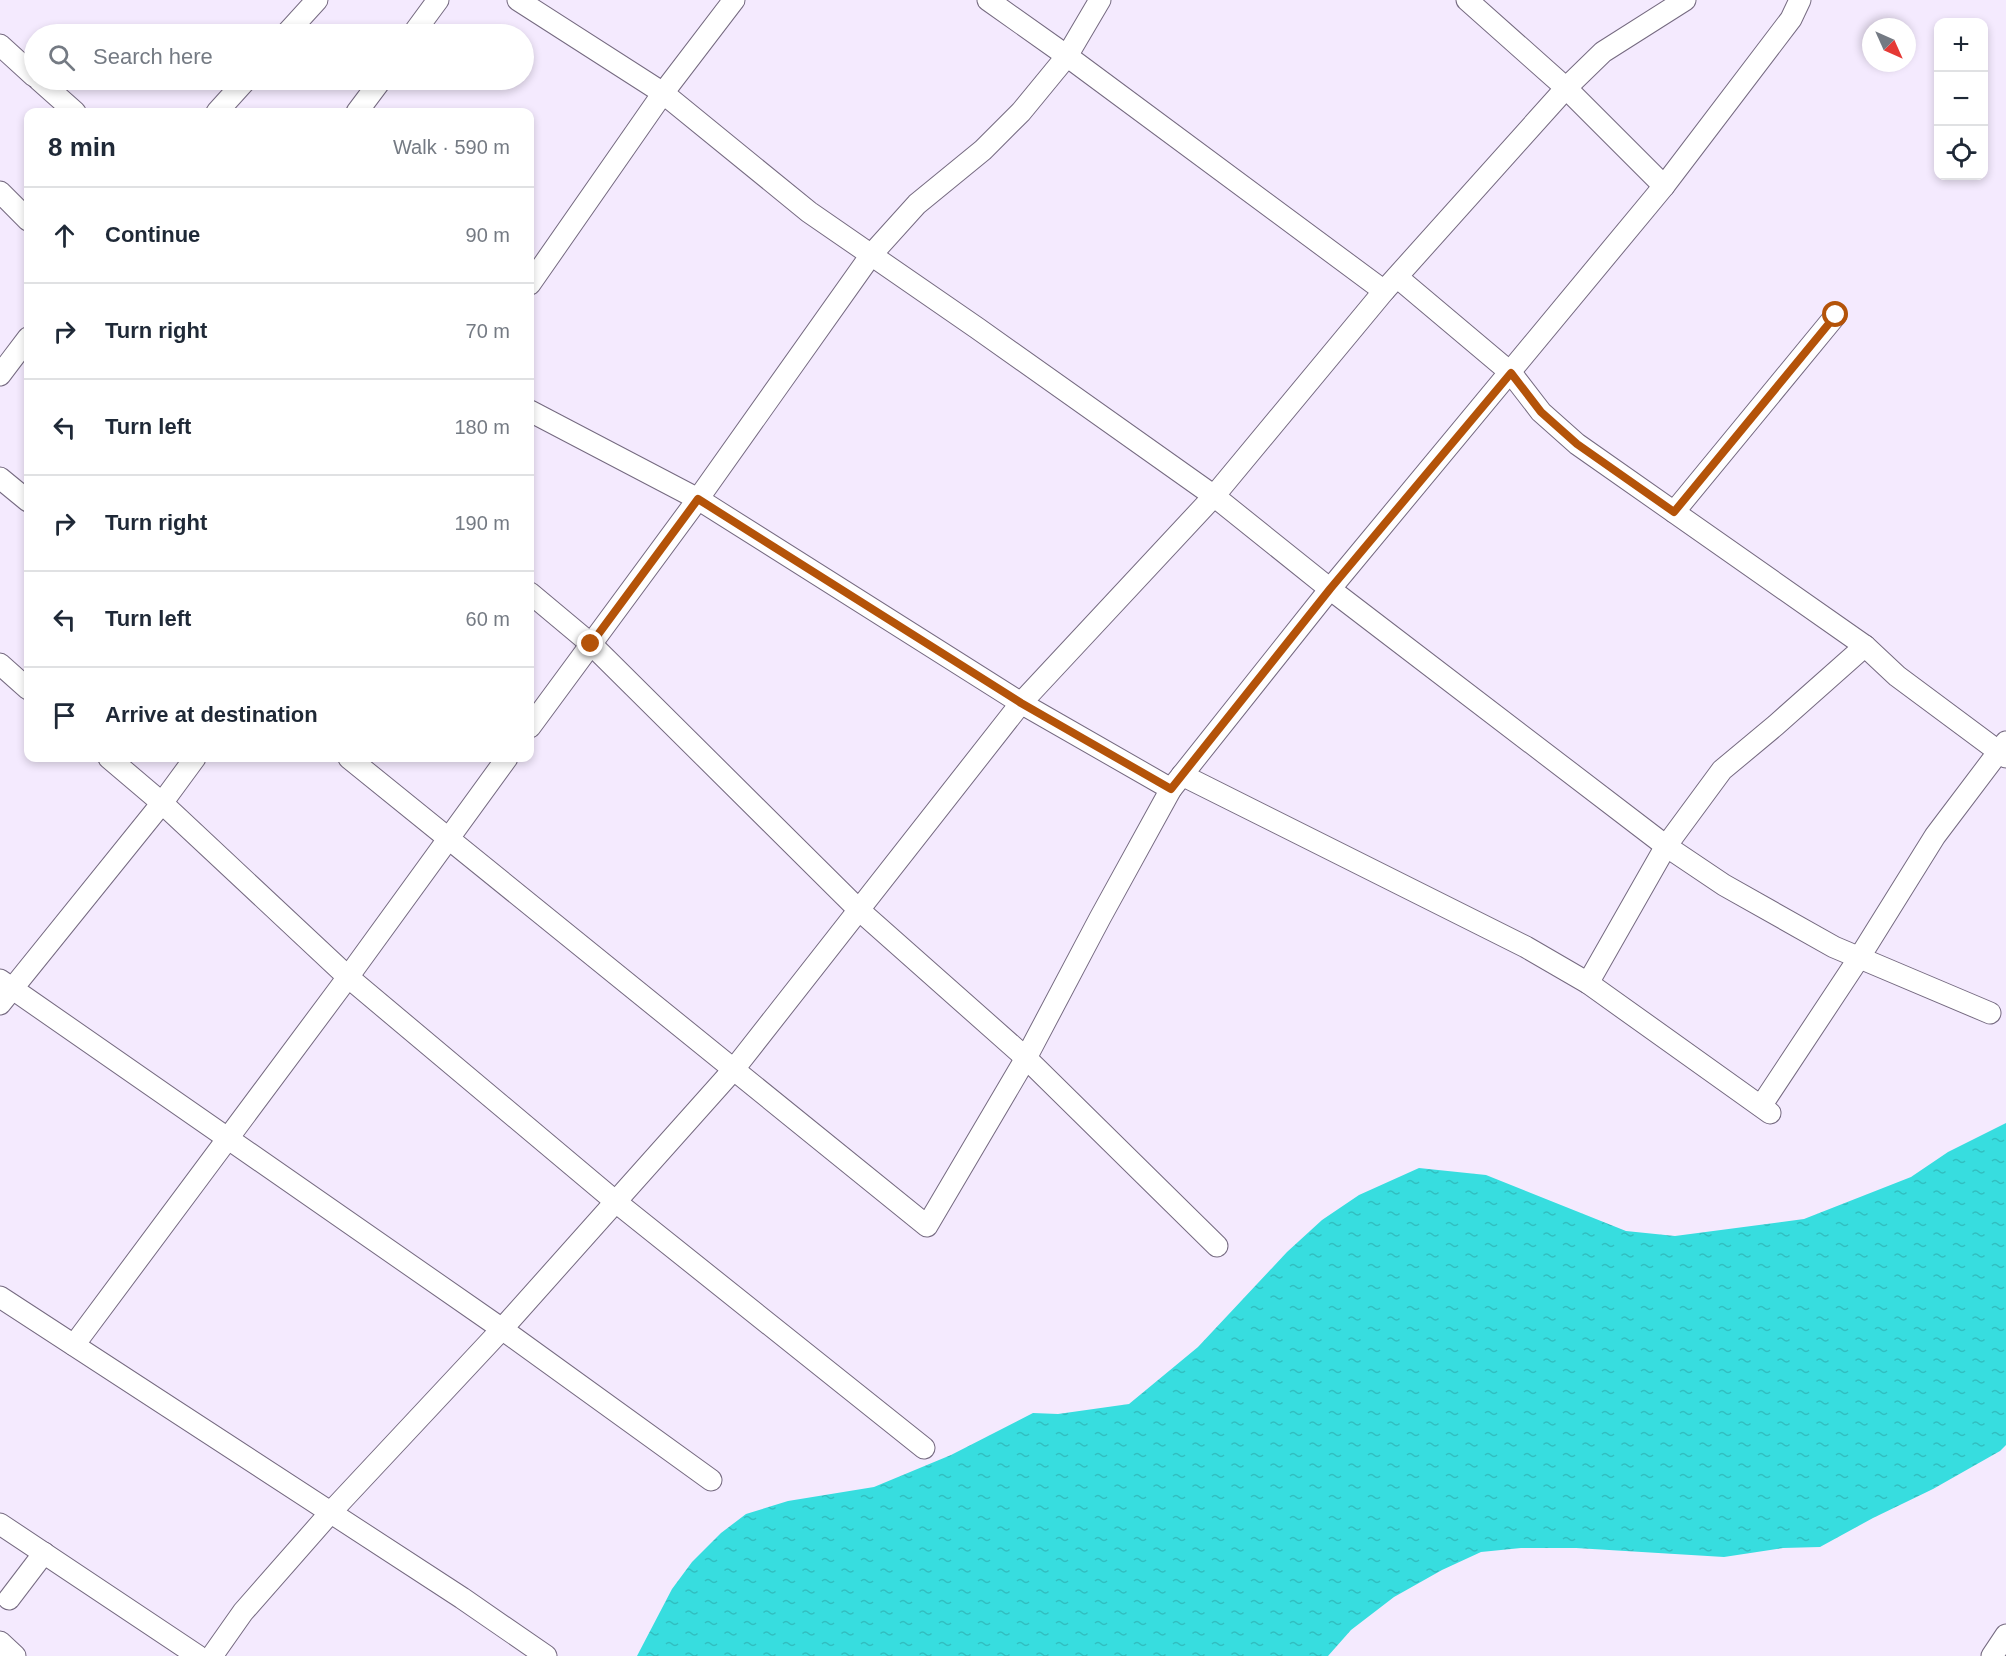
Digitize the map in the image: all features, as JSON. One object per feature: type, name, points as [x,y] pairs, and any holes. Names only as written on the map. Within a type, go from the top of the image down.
[{"type":"street","points":[[295,24],[317,0]]},
{"type":"street","points":[[420,24],[438,0]]},
{"type":"street","points":[[518,0],[663,93],[808,212],[1214,496],[1330,589],[1666,846],[1724,885],[1834,947],[1990,1013]]},
{"type":"street","points":[[534,278],[663,93],[734,0]]},
{"type":"street","points":[[534,413],[698,499],[1021,703],[1177,782],[1526,947],[1588,983],[1766,1109],[1935,836],[2004,750],[1897,676],[1865,646],[1577,444],[1541,412],[1511,373],[1391,284],[988,0]]},
{"type":"street","points":[[534,722],[698,499],[870,255],[917,204],[983,150],[1021,112],[1067,56],[1100,0]]},
{"type":"street","points":[[1467,0],[1566,88],[1664,186]]},
{"type":"street","points":[[212,1656],[243,1612],[330,1513],[502,1329],[734,1069],[1021,703],[1214,496],[1391,284],[1566,88],[1603,52],[1685,0]]},
{"type":"street","points":[[354,762],[927,1226],[1026,1058],[1100,918],[1177,782],[1330,589],[1664,186],[1791,19],[1800,0]]},
{"type":"street","points":[[0,45],[24,67]]},
{"type":"street","points":[[50,90],[70,108]]},
{"type":"street","points":[[221,108],[237,90]]},
{"type":"street","points":[[360,108],[374,90]]},
{"type":"street","points":[[0,192],[24,216]]},
{"type":"street","points":[[1674,512],[1836,315]]},
{"type":"street","points":[[0,375],[24,343]]},
{"type":"street","points":[[0,478],[24,498]]},
{"type":"street","points":[[534,597],[591,644],[859,910],[1026,1058],[1217,1246]]},
{"type":"street","points":[[1588,983],[1666,846],[1722,770],[1865,646]]},
{"type":"street","points":[[0,664],[24,685]]},
{"type":"street","points":[[113,762],[162,803],[348,977],[616,1202],[924,1448]]},
{"type":"street","points":[[192,762],[162,803],[4,991],[228,1139],[502,1329],[711,1480]]},
{"type":"street","points":[[74,1346],[348,977],[504,762]]},
{"type":"street","points":[[0,1298],[462,1598],[546,1656]]},
{"type":"street","points":[[0,1524],[198,1656]]},
{"type":"street","points":[[9,1599],[44,1553]]},
{"type":"street","points":[[1992,1656],[2006,1635]]},
{"type":"street","points":[[0,1642],[15,1656]]},
{"type":"water","points":[[2006,1123],[2006,1445],[2000,1451],[1933,1489],[1820,1547],[1783,1548],[1724,1557],[1576,1548],[1521,1548],[1481,1552],[1442,1570],[1394,1597],[1351,1630],[1328,1656],[637,1656],[672,1589],[692,1562],[721,1533],[746,1514],[788,1501],[874,1487],[951,1455],[1033,1413],[1058,1414],[1129,1404],[1198,1347],[1287,1252],[1322,1220],[1359,1195],[1419,1168],[1486,1175],[1626,1231],[1675,1236],[1804,1219],[1911,1177],[1948,1152]]},
{"type":"route","points":[[591,644],[698,499],[1021,703],[1171,789],[1330,589],[1511,373],[1541,412],[1577,444],[1674,512],[1836,315]]}]
